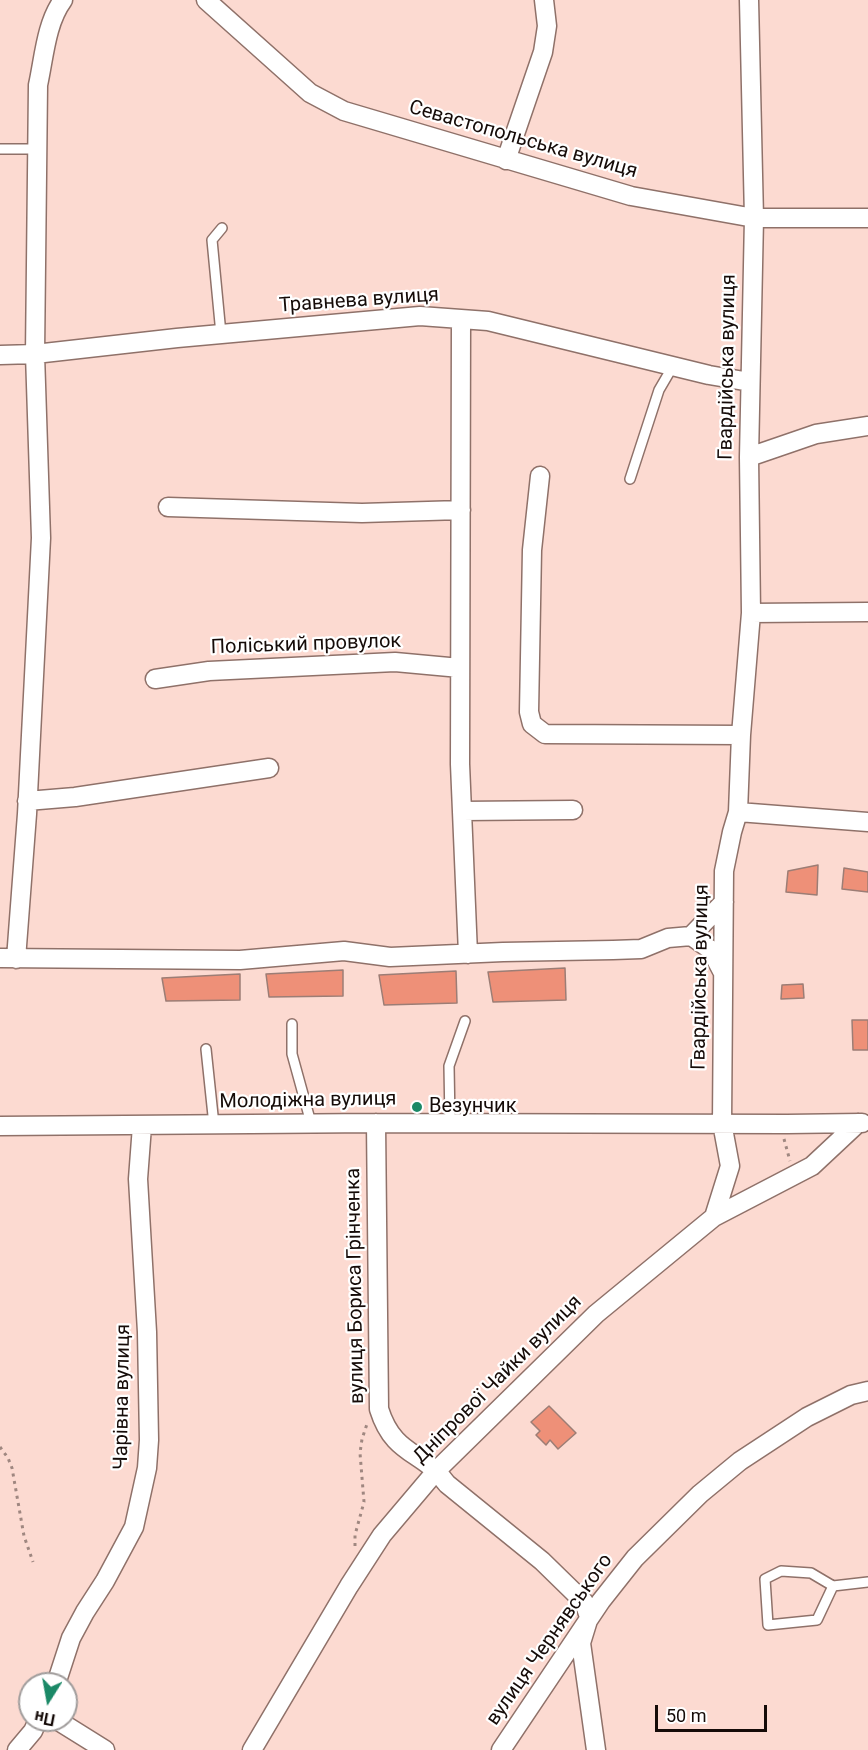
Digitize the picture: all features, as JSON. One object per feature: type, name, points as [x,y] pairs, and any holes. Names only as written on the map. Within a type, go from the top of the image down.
[{"type":"street","points":[[63,0],[56,10],[38,85],[35,354],[41,538],[27,801],[8,958],[240,960],[344,951],[390,957],[641,949],[668,938],[691,936],[711,950],[723,974]]},
{"type":"street","name":"Севастопольська вулиця","points":[[206,0],[310,93],[344,111],[631,196],[754,218],[868,218]]},
{"type":"street","points":[[506,160],[543,52],[547,26],[544,0]]},
{"type":"street","name":"Гвардійська вулиця","points":[[714,1217],[730,1166],[722,1123],[724,871],[738,812],[741,735],[751,613],[749,457],[754,218],[749,0]]},
{"type":"street","name":"Травнева вулиця","points":[[0,355],[35,354],[420,316],[488,321],[673,366],[750,382]]},
{"type":"street","points":[[461,319],[460,764],[468,954]]},
{"type":"street","points":[[749,457],[816,434],[868,426]]},
{"type":"street","points":[[540,476],[532,550],[529,712],[532,724],[545,734],[741,735]]},
{"type":"street","points":[[168,507],[362,513],[460,510]]},
{"type":"street","points":[[751,613],[868,612]]},
{"type":"street","name":"Поліський провулок","points":[[155,679],[209,671],[395,662],[460,668]]},
{"type":"street","points":[[27,801],[269,768]]},
{"type":"street","points":[[462,812],[573,810]]},
{"type":"street","points":[[738,812],[868,822]]},
{"type":"street","points":[[691,936],[724,902]]},
{"type":"street","name":"Молодіжна вулиця","points":[[0,1126],[450,1122],[863,1123]]},
{"type":"street","name":"вулиця Бориса Грінченка","points":[[376,1123],[379,1409],[384,1424],[403,1448],[437,1470],[447,1484],[542,1562],[584,1602],[590,1617]]},
{"type":"street","name":"Дніпрової Чайки вулиця","points":[[252,1750],[382,1535],[437,1470],[596,1314],[714,1217],[812,1166],[863,1123]]},
{"type":"street","name":"Чарівна вулиця","points":[[60,1672],[71,1638],[134,1527],[147,1468],[149,1440],[147,1332],[138,1179],[141,1126]]},
{"type":"street","name":"вулиця Чернявського","points":[[501,1750],[621,1573],[700,1494],[740,1461],[807,1417],[851,1395],[868,1391]]},
{"type":"street","points":[[590,1617],[581,1643],[596,1750]]},
{"type":"street","points":[[17,1750],[32,1732]]},
{"type":"street","points":[[76,1732],[105,1750]]},
{"type":"lane","points":[[0,149],[38,149]]},
{"type":"lane","points":[[221,334],[212,240],[222,228]]},
{"type":"lane","points":[[630,479],[659,390],[673,366]]},
{"type":"lane","points":[[450,1122],[448,1066],[465,1021]]},
{"type":"lane","points":[[292,1024],[292,1054],[311,1123]]},
{"type":"lane","points":[[206,1049],[214,1125]]},
{"type":"lane","points":[[833,1586],[817,1620],[768,1625],[765,1579],[781,1571],[812,1573],[833,1586],[868,1582]]},
{"type":"path","points":[[775,1124],[784,1140],[793,1176]]},
{"type":"path","points":[[357,1573],[355,1535],[364,1502],[360,1453],[362,1439],[380,1394]]},
{"type":"path","points":[[0,1447],[12,1468],[24,1536],[33,1562]]},
{"type":"building","points":[[818,865],[817,895],[786,892],[788,871]]},
{"type":"building","points":[[844,868],[868,872],[868,892],[842,889]]},
{"type":"building","points":[[565,968],[566,1000],[493,1002],[488,972]]},
{"type":"building","points":[[343,970],[343,996],[269,997],[266,974]]},
{"type":"building","points":[[456,971],[457,1003],[384,1005],[379,975]]},
{"type":"building","points":[[240,974],[240,1000],[166,1001],[162,978]]},
{"type":"building","points":[[803,984],[804,998],[781,999],[782,985]]},
{"type":"building","points":[[852,1020],[868,1020],[868,1050],[853,1050]]},
{"type":"building","points":[[549,1406],[576,1433],[558,1449],[550,1440],[546,1445],[536,1435],[540,1431],[531,1422]]},
{"type":"place","name":"Везунчик","points":[[417,1107]]}]
